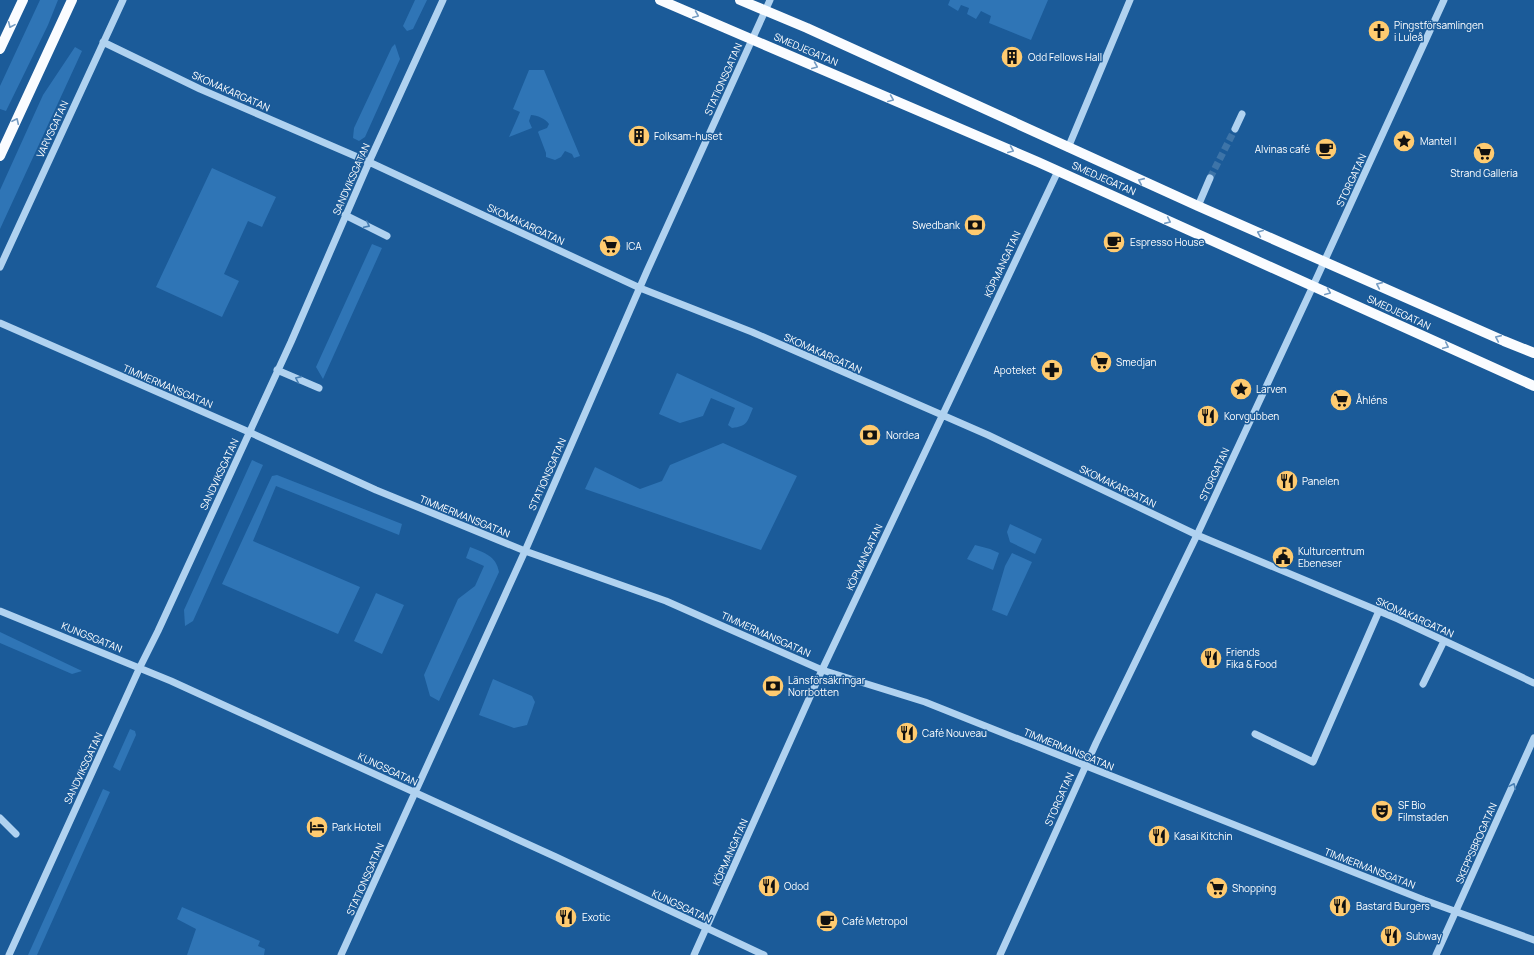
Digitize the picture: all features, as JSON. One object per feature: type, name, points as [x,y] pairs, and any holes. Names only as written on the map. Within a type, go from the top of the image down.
[{"type":"main road","points":[[0,49],[23,0]]},
{"type":"main road","points":[[0,156],[72,0]]},
{"type":"main road","name":"SMEDJEGATAN","points":[[660,0],[1058,171],[1534,386]]},
{"type":"main road","name":"SMEDJEGATAN","points":[[740,0],[1198,206],[1534,353]]},
{"type":"street","name":"VARVSGATAN","points":[[0,267],[123,0]]},
{"type":"street","name":"SANDVIKSGATAN","points":[[9,955],[140,667],[163,621],[250,432],[369,162],[443,0]]},
{"type":"street","name":"STATIONSGATAN","points":[[341,955],[525,551],[640,288],[770,0]]},
{"type":"street","points":[[1068,148],[1130,0]]},
{"type":"street","name":"STORGATAN","points":[[1000,955],[1085,766],[1197,535],[1444,0]]},
{"type":"street","name":"SKOMAKARGATAN","points":[[103,42],[200,89],[369,162],[640,288],[752,332],[941,416],[988,435],[1197,535],[1379,611],[1534,683]]},
{"type":"street","points":[[1235,129],[1242,114]]},
{"type":"street","name":"KÖPMANGATAN","points":[[694,955],[822,670],[1058,171]]},
{"type":"street","points":[[1198,206],[1210,178]]},
{"type":"street","points":[[346,216],[387,236]]},
{"type":"street","name":"TIMMERMANSGATAN","points":[[0,323],[250,432],[376,490],[525,551],[666,601],[822,670],[925,702],[1402,891],[1534,940]]},
{"type":"street","points":[[277,370],[319,388]]},
{"type":"street","name":"KUNGSGATAN","points":[[0,611],[140,667],[415,792],[764,955]]},
{"type":"street","points":[[1255,734],[1313,762],[1379,611]]},
{"type":"street","points":[[1424,684],[1444,641]]},
{"type":"street","name":"SKEPPSBROGATAN","points":[[1436,955],[1534,738]]},
{"type":"street","points":[[0,818],[16,834]]},
{"type":"shaded area","points":[[40,0],[58,0],[48,25],[6,111],[0,109],[0,86]]},
{"type":"shaded area","points":[[415,0],[427,0],[413,29],[407,31],[403,26]]},
{"type":"shaded area","points":[[950,0],[1048,0],[1031,40],[989,23],[991,16],[981,11],[976,19],[967,14],[969,8],[961,5],[958,11],[948,5]]},
{"type":"shaded area","points":[[395,44],[400,59],[365,137],[359,141],[353,138],[354,128],[392,47]]},
{"type":"shaded area","points":[[75,47],[82,51],[0,229],[0,190],[43,95]]},
{"type":"shaded area","points":[[529,70],[544,70],[580,156],[574,158],[572,154],[565,151],[561,157],[555,160],[546,157],[546,153],[538,132],[547,128],[549,124],[544,119],[536,116],[531,115],[529,121],[532,128],[509,137],[520,112],[513,109]]},
{"type":"shaded area","points":[[212,168],[276,197],[262,227],[248,221],[224,274],[239,281],[222,317],[156,287]]},
{"type":"shaded area","points":[[372,244],[382,248],[323,379],[316,367]]},
{"type":"shaded area","points":[[677,373],[753,408],[746,422],[741,426],[732,428],[728,425],[735,408],[711,398],[703,416],[680,423],[659,414]]},
{"type":"shaded area","points":[[723,443],[797,476],[761,550],[585,489],[595,467],[640,489],[662,481],[670,465]]},
{"type":"shaded area","points":[[252,460],[263,465],[193,621],[185,626],[184,610]]},
{"type":"shaded area","points":[[277,475],[402,524],[399,535],[276,486],[253,541],[360,587],[338,634],[222,584],[272,476]]},
{"type":"shaded area","points":[[1010,524],[1042,539],[1035,554],[1010,542],[1007,532]]},
{"type":"shaded area","points":[[975,545],[999,553],[993,570],[967,559]]},
{"type":"shaded area","points":[[470,547],[489,555],[495,562],[499,572],[439,701],[430,696],[424,675],[458,599],[475,586],[484,566],[466,558]]},
{"type":"shaded area","points":[[1012,553],[1032,562],[1007,616],[992,610],[1005,566]]},
{"type":"shaded area","points":[[376,593],[404,605],[382,654],[354,641]]},
{"type":"shaded area","points":[[0,632],[82,671],[72,674],[0,643]]},
{"type":"shaded area","points":[[493,679],[532,696],[535,702],[527,725],[514,728],[479,715]]},
{"type":"shaded area","points":[[130,729],[135,731],[136,735],[120,771],[113,767]]},
{"type":"shaded area","points":[[103,789],[110,792],[37,955],[28,955]]},
{"type":"shaded area","points":[[182,907],[260,941],[258,946],[265,949],[264,955],[187,955],[196,929],[177,919]]},
{"type":"tunnel","points":[[1210,178],[1235,129]]},
{"type":"place","name":"Pingstförsamlingen i Luleå","points":[[1379,31]]},
{"type":"place","name":"Odd Fellows Hall","points":[[1012,57]]},
{"type":"place","name":"Folksam-huset","points":[[639,136]]},
{"type":"place","name":"Mantel I","points":[[1404,141]]},
{"type":"place","name":"Alvinas café","points":[[1326,149]]},
{"type":"place","name":"Strand Galleria","points":[[1484,153]]},
{"type":"place","name":"Swedbank","points":[[975,225]]},
{"type":"place","name":"Espresso House","points":[[1114,242]]},
{"type":"place","name":"ICA","points":[[610,246]]},
{"type":"place","name":"Smedjan","points":[[1101,362]]},
{"type":"place","name":"Apoteket","points":[[1052,370]]},
{"type":"place","name":"Larven","points":[[1241,389]]},
{"type":"place","name":"Åhléns","points":[[1341,400]]},
{"type":"place","name":"Korvgubben","points":[[1208,416]]},
{"type":"place","name":"Nordea","points":[[870,435]]},
{"type":"place","name":"Panelen","points":[[1287,481]]},
{"type":"place","name":"Kulturcentrum Ebeneser","points":[[1283,557]]},
{"type":"place","name":"Friends Fika & Food","points":[[1211,658]]},
{"type":"place","name":"Länsförsäkringar Norrbotten","points":[[773,686]]},
{"type":"place","name":"Café Nouveau","points":[[907,733]]},
{"type":"place","name":"SF Bio Filmstaden","points":[[1382,811]]},
{"type":"place","name":"Park Hotell","points":[[317,827]]},
{"type":"place","name":"Kasai Kitchin","points":[[1159,836]]},
{"type":"place","name":"Odod","points":[[769,886]]},
{"type":"place","name":"Shopping","points":[[1217,888]]},
{"type":"place","name":"Bastard Burgers","points":[[1340,906]]},
{"type":"place","name":"Exotic","points":[[566,917]]},
{"type":"place","name":"Café Metropol","points":[[827,921]]},
{"type":"place","name":"Subway","points":[[1391,936]]}]
